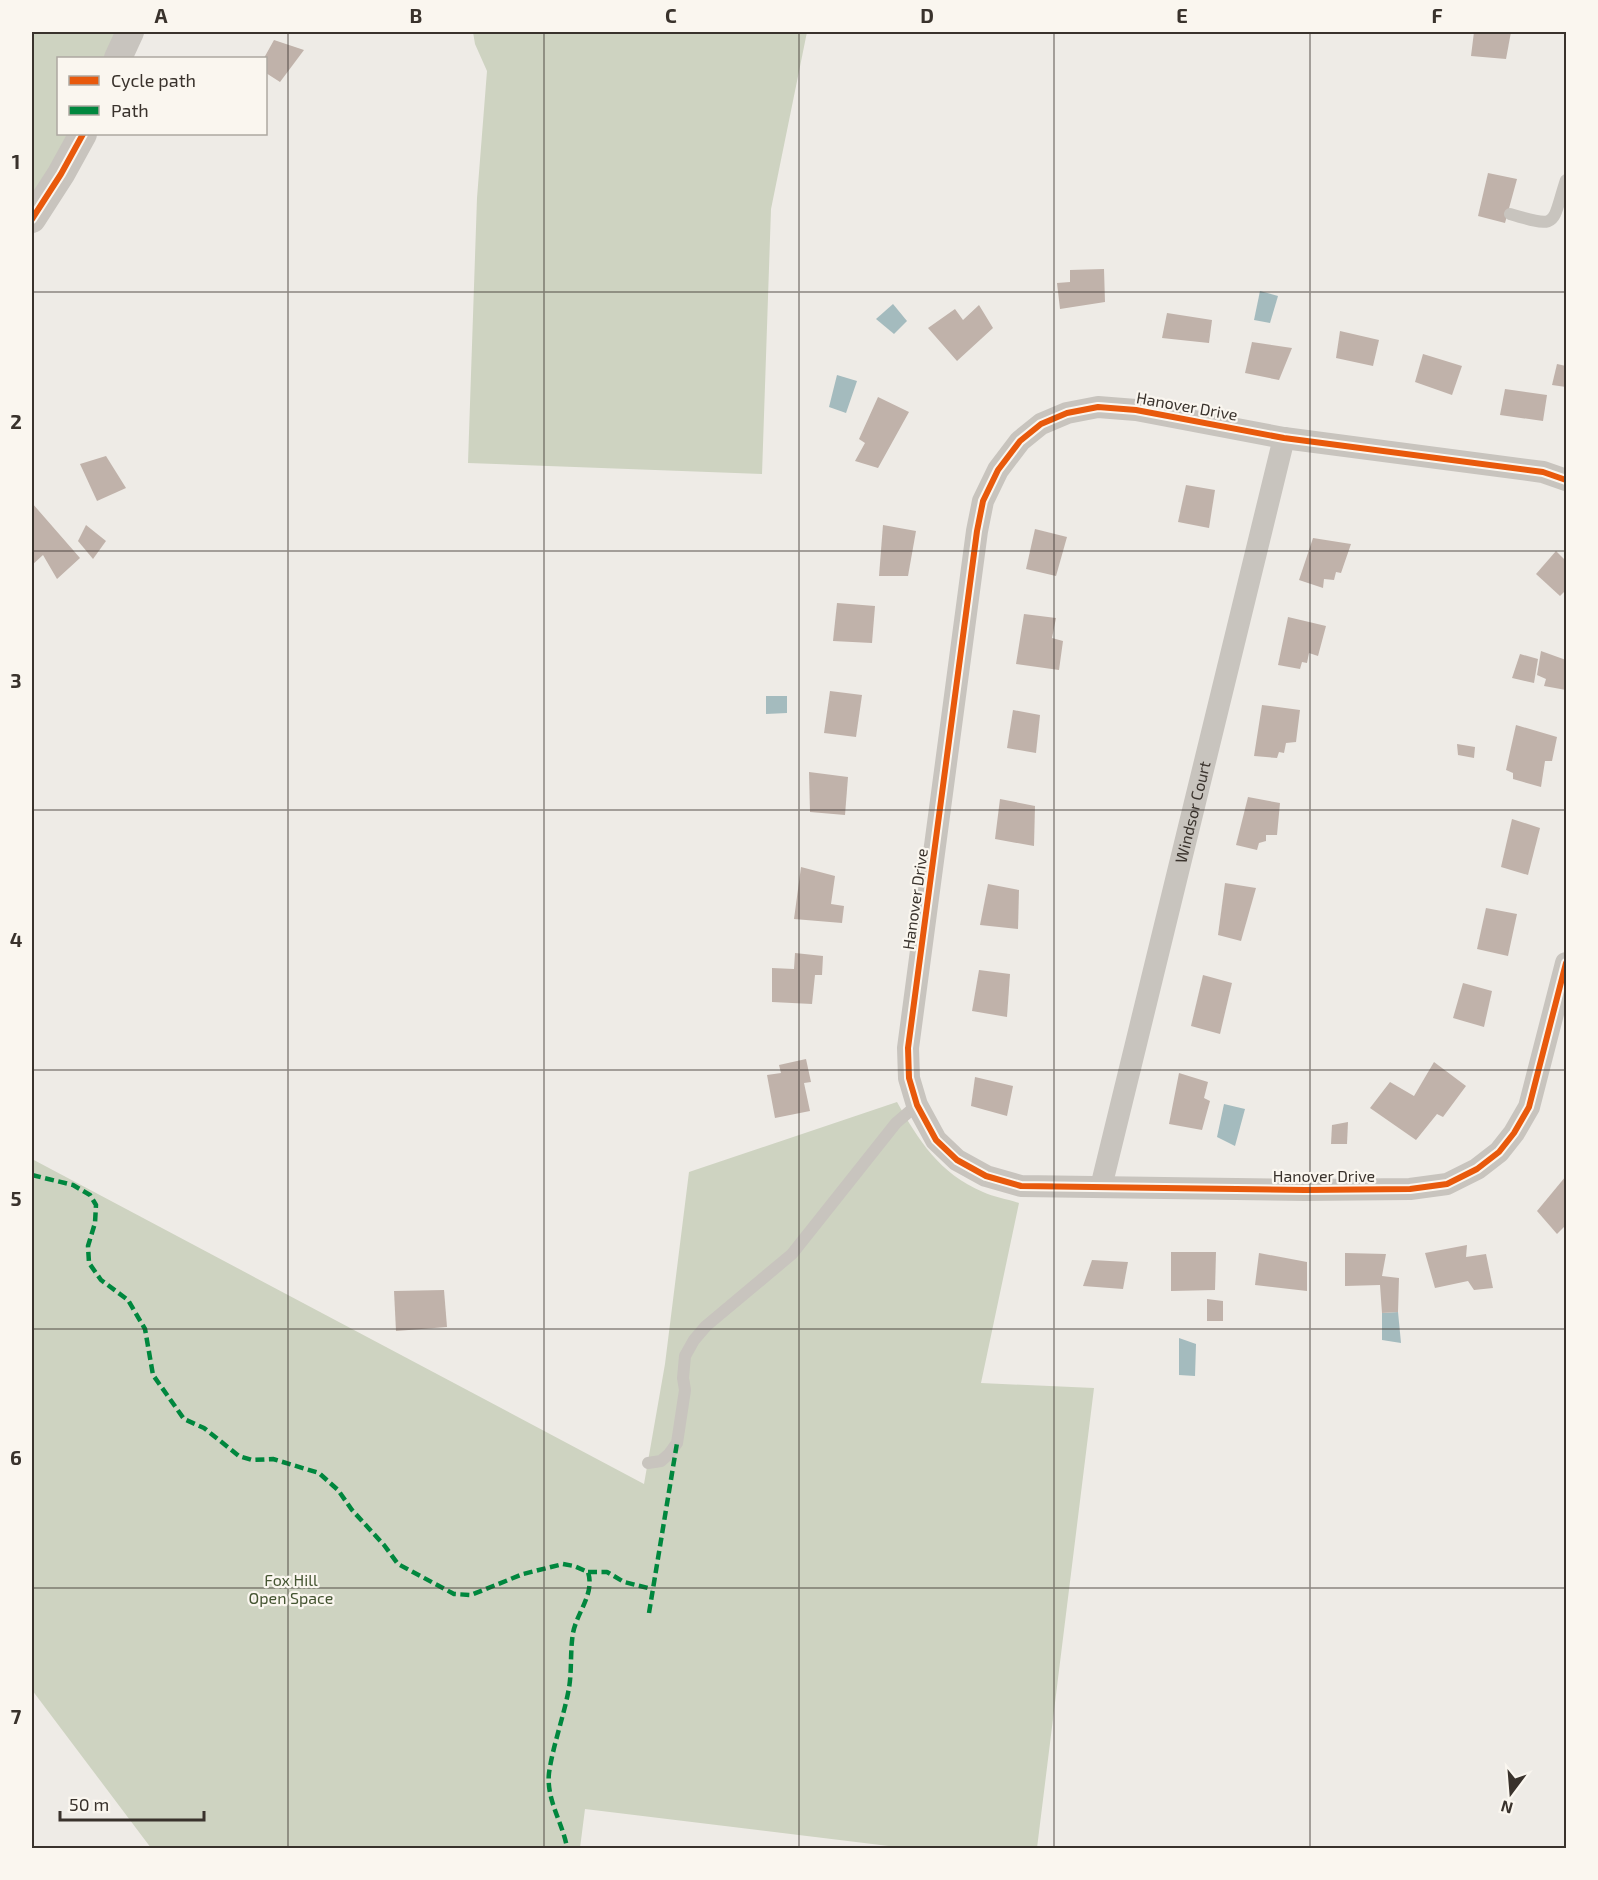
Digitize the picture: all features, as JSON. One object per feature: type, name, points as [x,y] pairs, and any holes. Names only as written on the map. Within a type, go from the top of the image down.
[{"type":"street","points":[[118,57],[130,32]]},
{"type":"street","points":[[32,219],[62,174],[82,135]]},
{"type":"street","name":"Hanover Drive","points":[[1566,480],[1543,472],[1284,438],[1136,410],[1098,407],[1067,413],[1041,424],[1020,441],[998,470],[983,501],[976,531],[908,1048],[909,1078],[918,1105],[936,1140],[957,1160],[986,1176],[1021,1186],[1316,1190],[1410,1189],[1447,1184],[1477,1169],[1499,1152],[1514,1133],[1529,1107],[1566,963]]},
{"type":"street","name":"Windsor Court","points":[[1101,1187],[1284,438]]},
{"type":"lane","points":[[1510,214],[1535,222],[1551,221],[1566,180]]},
{"type":"lane","points":[[648,1463],[661,1461],[676,1443],[685,1390],[683,1378],[685,1356],[694,1340],[706,1326],[792,1254],[896,1123],[918,1105]]},
{"type":"green space","points":[[32,32],[120,32],[108,57],[57,57],[57,135],[70,135],[32,203]]},
{"type":"green space","points":[[473,32],[807,32],[771,209],[762,474],[468,463],[477,198],[487,71],[475,44]]},
{"type":"green space","name":"Fox Hill Open Space","points":[[897,1102],[922,1143],[954,1175],[983,1192],[1019,1203],[981,1383],[1094,1388],[1037,1848],[905,1848],[585,1809],[580,1848],[151,1848],[32,1690],[32,1159],[644,1484],[665,1364],[689,1172]]},
{"type":"water","points":[[1260,291],[1278,296],[1270,323],[1254,320]]},
{"type":"water","points":[[893,304],[907,321],[894,334],[876,319]]},
{"type":"water","points":[[837,375],[857,381],[846,413],[829,407]]},
{"type":"water","points":[[766,696],[787,696],[787,713],[766,714]]},
{"type":"water","points":[[1224,1104],[1245,1109],[1235,1146],[1217,1137]]},
{"type":"water","points":[[1398,1312],[1401,1343],[1382,1340],[1382,1313]]},
{"type":"water","points":[[1179,1338],[1196,1344],[1195,1376],[1179,1375]]},
{"type":"building","points":[[1474,32],[1511,32],[1506,59],[1471,56]]},
{"type":"building","points":[[274,40],[304,50],[280,82],[267,74],[267,57],[265,57]]},
{"type":"building","points":[[1488,173],[1517,179],[1505,223],[1478,216]]},
{"type":"building","points":[[1104,269],[1105,302],[1060,309],[1057,283],[1070,282],[1070,270]]},
{"type":"building","points":[[979,305],[993,328],[957,361],[928,328],[955,309],[963,320]]},
{"type":"building","points":[[1167,313],[1212,320],[1209,343],[1162,338]]},
{"type":"building","points":[[1340,331],[1379,340],[1373,366],[1336,358]]},
{"type":"building","points":[[1252,342],[1292,348],[1279,380],[1245,373]]},
{"type":"building","points":[[1423,354],[1462,366],[1452,395],[1415,382]]},
{"type":"building","points":[[1557,364],[1566,366],[1566,387],[1552,385]]},
{"type":"building","points":[[1505,389],[1547,395],[1543,421],[1500,415]]},
{"type":"building","points":[[878,397],[909,412],[878,468],[855,461],[865,443],[859,439]]},
{"type":"building","points":[[106,456],[126,488],[97,501],[80,464]]},
{"type":"building","points":[[1186,485],[1215,490],[1209,528],[1178,522]]},
{"type":"building","points":[[32,503],[80,558],[57,579],[43,555],[32,565]]},
{"type":"building","points":[[86,525],[106,541],[93,559],[78,541]]},
{"type":"building","points":[[883,525],[916,531],[908,576],[879,576]]},
{"type":"building","points":[[1035,529],[1067,537],[1056,576],[1026,569]]},
{"type":"building","points":[[1313,538],[1351,544],[1341,573],[1336,572],[1334,580],[1324,579],[1323,588],[1299,580]]},
{"type":"building","points":[[1556,551],[1566,561],[1566,590],[1560,596],[1536,574]]},
{"type":"building","points":[[837,603],[875,606],[872,643],[833,641]]},
{"type":"building","points":[[1024,614],[1056,618],[1052,638],[1063,641],[1059,670],[1016,664]]},
{"type":"building","points":[[1288,617],[1326,626],[1318,656],[1309,653],[1307,663],[1302,662],[1300,669],[1278,665]]},
{"type":"building","points":[[1541,651],[1566,660],[1566,690],[1544,686],[1546,679],[1537,675]]},
{"type":"building","points":[[1520,654],[1538,659],[1534,683],[1512,678]]},
{"type":"building","points":[[830,691],[862,695],[856,737],[824,733]]},
{"type":"building","points":[[1262,705],[1300,710],[1296,742],[1286,743],[1284,753],[1279,752],[1277,758],[1254,756]]},
{"type":"building","points":[[1013,710],[1040,715],[1036,753],[1007,748]]},
{"type":"building","points":[[1516,725],[1557,737],[1552,761],[1545,761],[1541,787],[1513,779],[1513,773],[1506,770]]},
{"type":"building","points":[[1457,744],[1475,747],[1474,758],[1458,755]]},
{"type":"building","points":[[809,772],[848,777],[845,815],[810,812]]},
{"type":"building","points":[[1248,797],[1280,803],[1277,835],[1266,835],[1266,841],[1259,843],[1257,850],[1236,845]]},
{"type":"building","points":[[1000,799],[1035,806],[1034,846],[995,839]]},
{"type":"building","points":[[1512,819],[1540,828],[1528,875],[1501,867]]},
{"type":"building","points":[[801,867],[835,876],[831,904],[844,906],[842,923],[794,919]]},
{"type":"building","points":[[1225,883],[1256,888],[1241,941],[1218,935]]},
{"type":"building","points":[[988,884],[1019,890],[1018,929],[980,925]]},
{"type":"building","points":[[1486,908],[1517,914],[1508,956],[1477,949]]},
{"type":"building","points":[[795,953],[823,956],[822,975],[815,975],[812,1004],[772,1002],[772,968],[794,969]]},
{"type":"building","points":[[979,970],[1010,974],[1007,1017],[972,1011]]},
{"type":"building","points":[[1203,975],[1232,983],[1220,1034],[1191,1026]]},
{"type":"building","points":[[1463,983],[1492,991],[1484,1027],[1453,1018]]},
{"type":"building","points":[[806,1059],[811,1082],[804,1083],[810,1111],[775,1118],[767,1075],[781,1073],[779,1065]]},
{"type":"building","points":[[1434,1062],[1466,1086],[1443,1117],[1437,1114],[1416,1140],[1370,1108],[1390,1082],[1414,1096]]},
{"type":"building","points":[[1179,1073],[1208,1082],[1204,1098],[1210,1101],[1202,1130],[1169,1124]]},
{"type":"building","points":[[975,1077],[1013,1086],[1007,1116],[971,1106]]},
{"type":"building","points":[[1348,1122],[1347,1144],[1331,1144],[1332,1125]]},
{"type":"building","points":[[1566,1176],[1566,1225],[1557,1234],[1537,1211]]},
{"type":"building","points":[[1467,1245],[1466,1257],[1486,1254],[1493,1288],[1474,1290],[1468,1281],[1435,1288],[1425,1253]]},
{"type":"building","points":[[1171,1252],[1216,1252],[1215,1290],[1171,1291]]},
{"type":"building","points":[[1259,1253],[1307,1262],[1307,1291],[1255,1285]]},
{"type":"building","points":[[1345,1253],[1386,1254],[1382,1276],[1399,1278],[1398,1312],[1382,1313],[1380,1285],[1345,1286]]},
{"type":"building","points":[[1092,1260],[1128,1262],[1123,1289],[1083,1286]]},
{"type":"building","points":[[444,1290],[447,1327],[396,1331],[394,1291]]},
{"type":"building","points":[[1207,1299],[1223,1301],[1223,1321],[1207,1321]]},
{"type":"marked path","points":[[32,1175],[73,1185],[90,1195],[96,1205],[95,1223],[88,1246],[89,1263],[101,1280],[128,1300],[145,1329],[153,1375],[184,1419],[204,1428],[239,1456],[252,1460],[273,1459],[319,1473],[338,1490],[398,1564],[454,1594],[471,1595],[523,1574],[563,1564],[588,1572],[589,1588],[573,1633],[569,1688],[549,1773],[552,1802],[567,1848]]},
{"type":"marked path","points":[[649,1613],[677,1443]]},
{"type":"marked path","points":[[588,1572],[607,1572],[624,1582],[652,1589]]},
{"type":"cycle path","points":[[32,219],[82,135]]},
{"type":"cycle path","points":[[1566,480],[1543,472],[1284,438],[1136,410],[1098,407],[1067,413],[1041,424],[1020,441],[998,470],[983,501],[977,531],[908,1048],[909,1078],[917,1105],[936,1140],[957,1160],[986,1176],[1021,1186],[1305,1190],[1410,1189],[1447,1184],[1477,1169],[1499,1152],[1514,1133],[1529,1107],[1566,963]]}]
